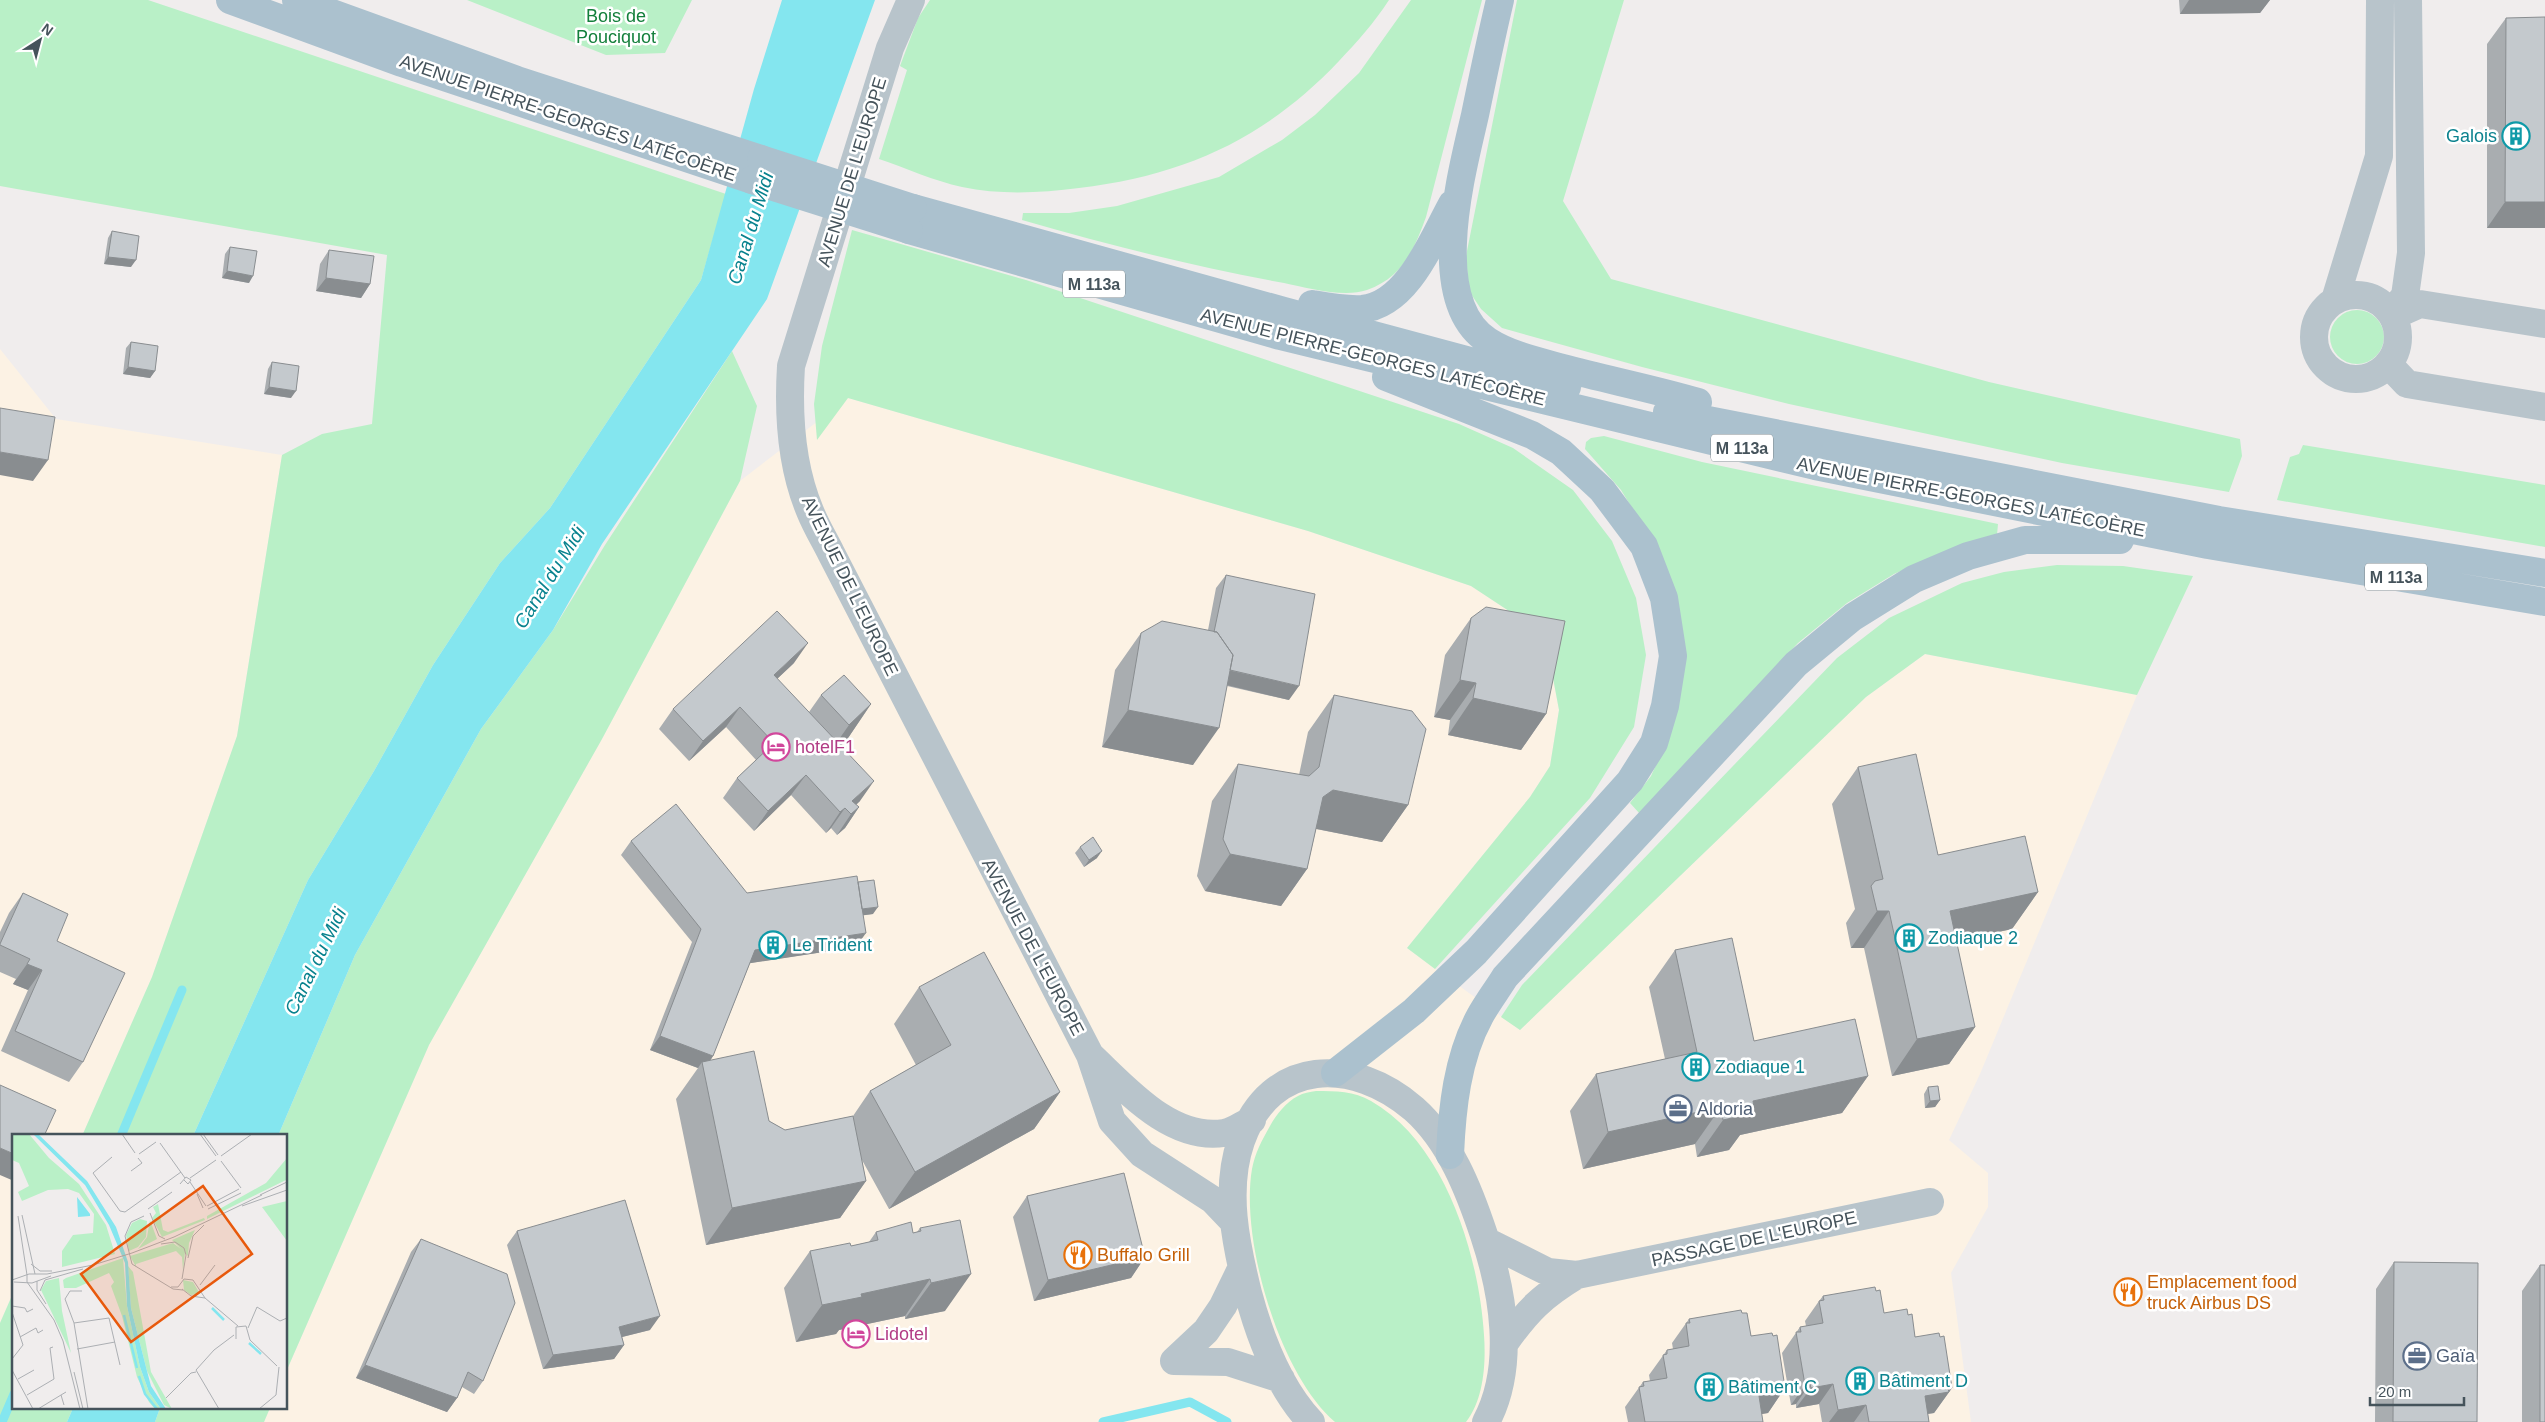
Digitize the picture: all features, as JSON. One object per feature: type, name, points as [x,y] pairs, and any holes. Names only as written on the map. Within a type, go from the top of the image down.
[{"type":"main road","name":"AVENUE PIERRE-GEORGES LATÉCOÈRE","points":[[230,0],[402,63],[622,125],[756,170],[1280,336],[1815,466],[2208,545],[2545,602]]},
{"type":"main road","name":"AVENUE PIERRE-GEORGES LATÉCOÈRE","points":[[296,0],[517,80],[622,125]]},
{"type":"main road","points":[[1500,0],[1457,196],[1452,251],[1455,286],[1462,308],[1471,324],[1487,340],[1524,358],[1692,400],[1865,452]]},
{"type":"main road","points":[[1109,263],[1337,308],[1364,309],[1380,303],[1411,278],[1457,196]]},
{"type":"main road","name":"AVENUE PIERRE-GEORGES LATÉCOÈRE","points":[[911,219],[1109,263],[1637,406],[2219,520],[2545,573]]},
{"type":"main road","points":[[1280,336],[1496,419],[1532,435],[1561,452],[1602,490],[1644,546],[1664,598],[1673,656],[1665,706],[1654,743],[1630,781],[1476,952],[1414,1011],[1335,1072]]},
{"type":"main road","points":[[1450,1155],[1452,1111],[1460,1071],[1479,1017],[1505,977],[1796,664],[1853,617],[1914,579],[1968,556],[2025,540],[2100,539],[2208,545]]},
{"type":"street","name":"AVENUE PIERRE-GEORGES LATÉCOÈRE","points":[[328,0],[398,37]]},
{"type":"street","name":"AVENUE DE L'EUROPE","points":[[911,0],[890,48],[791,366],[789,403],[795,456],[810,511],[1090,1055],[1112,1121],[1142,1154],[1213,1200],[1233,1221]]},
{"type":"street","points":[[2335,300],[2379,156],[2380,0]]},
{"type":"street","points":[[2392,314],[2405,296],[2411,253],[2408,0]]},
{"type":"street","points":[[2359,295],[2377,301],[2392,314],[2398,341],[2394,354],[2388,364],[2378,372],[2367,377],[2355,379],[2332,371],[2322,362],[2316,349],[2314,336],[2317,322],[2324,309],[2335,300],[2359,295]]},
{"type":"street","points":[[2392,314],[2420,304],[2545,324]]},
{"type":"street","points":[[2388,364],[2407,384],[2545,407]]},
{"type":"street","name":"AVENUE DE L'EUROPE","points":[[1090,1055],[1143,1105],[1177,1125],[1202,1135],[1226,1133],[1252,1120]]},
{"type":"street","name":"AVENUE DE L'EUROPE","points":[[1311,1422],[1302,1412],[1281,1379],[1257,1326],[1233,1221],[1234,1179],[1241,1141],[1252,1120],[1268,1097],[1290,1080],[1312,1073],[1335,1072],[1364,1079],[1387,1089],[1414,1110],[1450,1155],[1471,1196],[1486,1241],[1499,1291],[1504,1344],[1501,1382],[1486,1422]]},
{"type":"street","name":"PASSAGE DE L'EUROPE","points":[[1486,1241],[1548,1272],[1577,1275],[1930,1202]]},
{"type":"street","points":[[1242,1267],[1223,1306],[1206,1331],[1174,1361],[1228,1362],[1281,1379]]},
{"type":"street","name":"PASSAGE DE L'EUROPE","points":[[1504,1344],[1525,1314],[1547,1293],[1577,1275]]},
{"type":"shaded area","points":[[0,349],[56,419],[282,455],[237,736],[152,977],[83,1134],[12,1134],[12,1296],[0,1323]]},
{"type":"shaded area","points":[[848,398],[1308,531],[1471,586],[1527,623],[1549,657],[1559,710],[1550,766],[1530,797],[1407,948],[1520,1030],[1866,697],[1925,654],[2137,695],[1980,1074],[1949,1140],[1988,1173],[1988,1207],[1951,1273],[1971,1422],[264,1422],[269,1410],[288,1410],[288,1367],[429,1045],[602,739],[740,481]]},
{"type":"green space","points":[[0,0],[148,0],[726,194],[701,280],[550,508],[500,563],[433,665],[374,771],[308,880],[194,1134],[83,1134],[152,977],[237,736],[282,455],[322,434],[372,424],[387,255],[0,186]]},
{"type":"green space","name":"Bois de Pouciquot","points":[[467,0],[692,0],[665,53],[606,55]]},
{"type":"green space","points":[[930,0],[1389,0],[1359,39],[1311,88],[1282,112],[1252,132],[1221,149],[1188,163],[1154,174],[1118,182],[1064,190],[1020,192],[976,190],[962,187],[879,159],[907,70],[900,66],[918,18]]},
{"type":"green space","points":[[1411,0],[1482,0],[1426,217],[1412,251],[1406,261],[1390,278],[1367,290],[1358,292],[1337,293],[1314,290],[1152,255],[1022,220],[1023,213],[1069,213],[1117,206],[1219,177],[1282,140],[1315,115],[1359,73]]},
{"type":"green space","points":[[1517,0],[1624,0],[1563,201],[1611,279],[1989,382],[2240,439],[2242,456],[2229,492],[2062,463],[1789,404],[1642,367],[1502,328],[1481,309],[1469,291],[1466,256]]},
{"type":"green space","points":[[852,230],[1026,280],[1459,424],[1513,448],[1573,490],[1612,541],[1636,598],[1646,655],[1634,727],[1590,798],[1435,969],[1407,948],[1530,797],[1550,766],[1559,710],[1549,657],[1527,623],[1471,586],[1308,531],[848,398],[817,440],[814,404],[822,346]]},
{"type":"green space","points":[[2357,310],[2367,312],[2376,318],[2382,327],[2384,337],[2382,347],[2376,356],[2367,362],[2357,364],[2347,362],[2338,356],[2332,347],[2330,337],[2332,327],[2338,318],[2347,312]]},
{"type":"green space","points":[[732,351],[757,406],[740,481],[602,739],[429,1045],[288,1367],[288,1134],[279,1134],[355,955],[481,729],[553,630],[605,545]]},
{"type":"green space","points":[[1604,436],[1702,462],[1998,524],[1997,535],[1953,548],[1894,574],[1847,603],[1798,643],[1640,814],[1630,803],[1651,776],[1667,741],[1653,542],[1621,490],[1585,449],[1586,442],[1591,438]]},
{"type":"green space","points":[[2303,445],[2545,485],[2545,547],[2277,500],[2290,457],[2299,454]]},
{"type":"green space","points":[[2057,565],[2123,566],[2193,576],[2137,695],[1925,654],[1866,697],[1520,1030],[1501,1017],[1522,985],[1837,658],[1889,618],[1962,583],[2004,572]]},
{"type":"green space","points":[[1316,1091],[1358,1095],[1371,1101],[1397,1120],[1419,1144],[1438,1172],[1453,1204],[1466,1237],[1475,1271],[1484,1335],[1485,1357],[1480,1392],[1477,1403],[1466,1422],[1335,1422],[1315,1400],[1297,1372],[1281,1339],[1268,1304],[1258,1267],[1252,1231],[1250,1198],[1252,1169],[1262,1142],[1278,1113],[1285,1105],[1302,1094]]},
{"type":"green space","points":[[12,1296],[12,1410],[72,1410],[67,1422],[0,1422],[0,1323]]},
{"type":"green space","points":[[159,1410],[269,1410],[264,1422],[155,1422]]},
{"type":"water","name":"Canal du Midi","points":[[782,0],[875,0],[767,299],[602,544],[553,630],[481,729],[355,955],[279,1134],[194,1134],[308,880],[374,771],[433,665],[500,563],[550,508],[701,280],[754,89]]},
{"type":"water","points":[[72,1410],[159,1410],[155,1422],[67,1422]]},
{"type":"building","points":[[2545,17],[2545,202],[2505,202],[2506,18]]},
{"type":"building","points":[[112,231],[139,236],[136,260],[108,257]]},
{"type":"building","points":[[230,247],[257,251],[253,276],[227,271]]},
{"type":"building","points":[[329,250],[374,256],[370,284],[326,278]]},
{"type":"building","points":[[131,342],[158,346],[155,371],[128,367]]},
{"type":"building","points":[[272,362],[299,366],[296,391],[269,387]]},
{"type":"building","points":[[0,408],[55,417],[48,460],[0,452]]},
{"type":"building","points":[[1226,575],[1315,594],[1299,686],[1230,670],[1233,655],[1217,632],[1214,632]]},
{"type":"building","points":[[1486,607],[1565,621],[1546,714],[1473,698],[1476,683],[1460,680],[1471,618]]},
{"type":"building","name":"hotelF1","points":[[777,611],[808,643],[774,675],[874,781],[852,801],[859,807],[851,814],[845,808],[840,812],[806,775],[768,811],[737,778],[774,743],[740,707],[703,741],[673,709]]},
{"type":"building","points":[[1162,621],[1217,632],[1233,655],[1219,728],[1128,710],[1141,633]]},
{"type":"building","points":[[844,675],[871,704],[849,725],[821,695]]},
{"type":"building","points":[[1334,695],[1412,711],[1426,729],[1408,805],[1333,790],[1323,797],[1307,869],[1230,854],[1223,839],[1238,764],[1309,776],[1319,767]]},
{"type":"building","points":[[1916,754],[1938,855],[2025,836],[2038,892],[1950,911],[1975,1027],[1917,1039],[1889,911],[1877,911],[1871,886],[1875,881],[1883,879],[1858,767]]},
{"type":"building","name":"Le Trident","points":[[676,804],[747,893],[857,876],[866,933],[755,950],[713,1056],[660,1036],[701,929],[631,841]]},
{"type":"building","points":[[1093,837],[1102,851],[1089,860],[1080,847]]},
{"type":"building","points":[[874,880],[878,907],[862,909],[858,882]]},
{"type":"building","points":[[23,893],[68,914],[57,941],[125,973],[83,1062],[15,1031],[42,970],[27,964],[30,959],[0,945]]},
{"type":"building","points":[[1732,938],[1754,1041],[1855,1019],[1868,1076],[1753,1101],[1755,1113],[1723,1120],[1721,1107],[1608,1132],[1596,1074],[1697,1052],[1675,950]]},
{"type":"building","points":[[984,952],[1060,1092],[915,1172],[870,1091],[951,1045],[919,987]]},
{"type":"building","points":[[754,1051],[769,1121],[785,1130],[853,1116],[866,1181],[732,1208],[702,1062]]},
{"type":"building","points":[[0,1085],[56,1110],[45,1134],[12,1134],[12,1153],[0,1148]]},
{"type":"building","points":[[1938,1086],[1940,1100],[1930,1101],[1928,1087]]},
{"type":"building","points":[[1124,1173],[1145,1257],[1048,1280],[1027,1196]]},
{"type":"building","points":[[625,1200],[660,1316],[619,1327],[624,1345],[553,1355],[517,1231]]},
{"type":"building","points":[[960,1220],[971,1274],[931,1283],[930,1279],[861,1294],[862,1297],[822,1305],[810,1251],[850,1243],[851,1246],[878,1240],[876,1232],[911,1222],[913,1233],[921,1231],[920,1228]]},
{"type":"building","points":[[421,1239],[507,1274],[515,1303],[483,1381],[468,1372],[457,1398],[365,1365]]},
{"type":"building","name":"Gaïa","points":[[2394,1262],[2478,1263],[2477,1422],[2393,1422]]},
{"type":"building","points":[[2540,1265],[2545,1265],[2545,1422],[2540,1422]]},
{"type":"building","name":"Bâtiment D","points":[[1875,1287],[1876,1291],[1880,1290],[1884,1313],[1907,1309],[1908,1315],[1912,1314],[1915,1337],[1939,1333],[1940,1337],[1944,1336],[1952,1388],[1948,1389],[1949,1392],[1925,1396],[1929,1422],[1869,1422],[1866,1405],[1838,1410],[1833,1384],[1811,1388],[1810,1384],[1805,1385],[1796,1332],[1801,1332],[1800,1327],[1823,1323],[1819,1301],[1824,1300],[1823,1296]]},
{"type":"building","name":"Bâtiment C","points":[[1741,1310],[1742,1313],[1747,1313],[1751,1336],[1772,1333],[1773,1336],[1777,1335],[1785,1388],[1782,1389],[1782,1393],[1759,1396],[1763,1422],[1645,1422],[1639,1387],[1644,1386],[1643,1382],[1667,1378],[1663,1355],[1667,1354],[1667,1350],[1689,1346],[1686,1323],[1690,1323],[1689,1319]]},
{"type":"waterway","points":[[122,1134],[182,990]]},
{"type":"waterway","points":[[2,1422],[12,1399]]},
{"type":"waterway","points":[[1103,1422],[1190,1402],[1227,1422]]},
{"type":"place","name":"Galois","points":[[2516,136]]},
{"type":"place","name":"hotelF1","points":[[776,747]]},
{"type":"place","name":"Zodiaque 2","points":[[1909,938]]},
{"type":"place","name":"Le Trident","points":[[773,945]]},
{"type":"place","name":"Zodiaque 1","points":[[1696,1067]]},
{"type":"place","name":"Aldoria","points":[[1678,1109]]},
{"type":"place","name":"Buffalo Grill","points":[[1078,1255]]},
{"type":"place","name":"Emplacement food truck Airbus DS","points":[[2128,1292]]},
{"type":"place","name":"Lidotel","points":[[856,1334]]},
{"type":"place","name":"Gaïa","points":[[2417,1356]]},
{"type":"place","name":"Bâtiment D","points":[[1860,1381]]},
{"type":"place","name":"Bâtiment C","points":[[1709,1387]]}]
